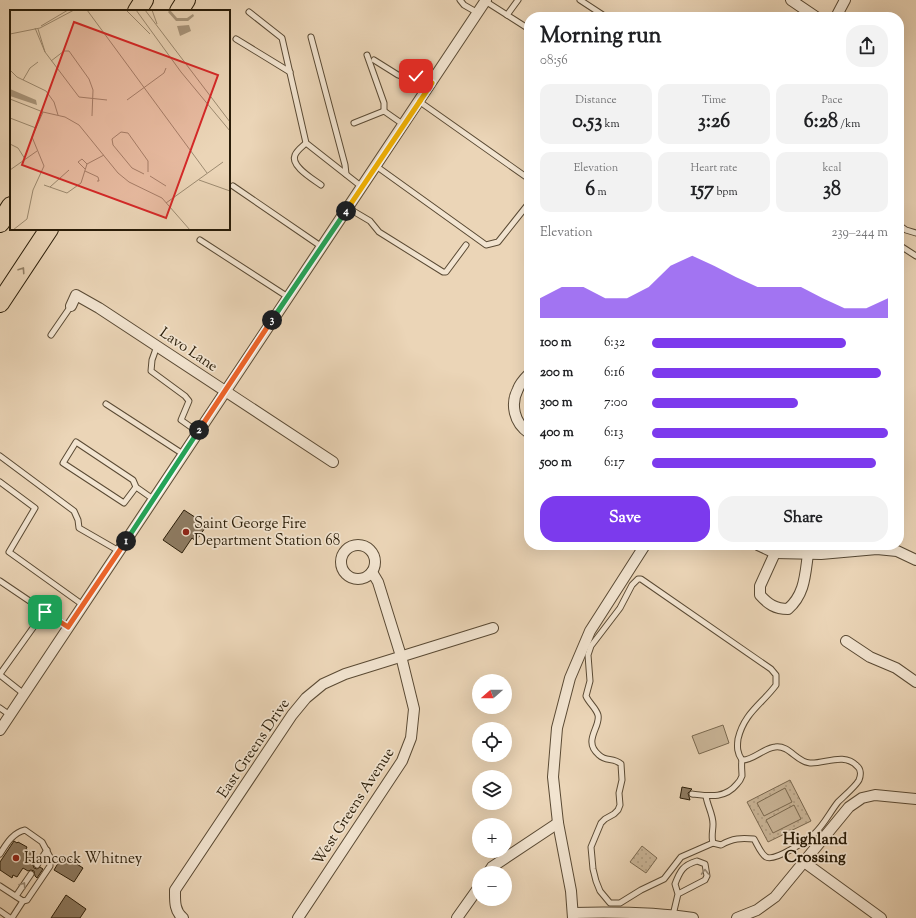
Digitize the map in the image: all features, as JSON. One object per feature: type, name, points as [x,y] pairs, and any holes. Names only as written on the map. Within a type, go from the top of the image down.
[{"type":"highway","points":[[138,10],[144,0]]},
{"type":"highway","points":[[180,10],[186,0]]},
{"type":"highway","points":[[0,224],[10,208]]},
{"type":"highway","points":[[0,303],[48,230]]},
{"type":"street","points":[[791,0],[809,12]]},
{"type":"street","points":[[839,12],[845,0]]},
{"type":"street","points":[[0,730],[486,1]]},
{"type":"street","name":"Lavo Lane","points":[[71,306],[76,295],[99,308],[333,462]]},
{"type":"street","points":[[524,380],[518,388],[514,398],[514,411],[517,420],[524,429]]},
{"type":"street","points":[[642,550],[590,631],[570,678],[557,728],[554,777],[558,822],[571,890],[573,915],[608,912],[693,918]]},
{"type":"street","points":[[769,550],[775,553],[808,554],[818,550]]},
{"type":"street","points":[[887,550],[897,551],[916,560]]},
{"type":"street","points":[[775,553],[760,586],[760,595],[767,604],[779,609],[788,609],[796,602],[804,585],[808,554]]},
{"type":"street","name":"West Greens Avenue","points":[[298,918],[402,761],[411,738],[414,709],[401,656],[378,582],[372,572]]},
{"type":"street","name":"East Greens Drive","points":[[183,918],[175,905],[175,890],[292,715],[306,698],[323,684],[345,674],[493,628]]},
{"type":"street","points":[[846,641],[870,656],[896,668],[916,682]]},
{"type":"street","points":[[737,918],[757,910],[774,897],[849,807],[862,798],[875,795],[916,799]]},
{"type":"street","points":[[493,866],[558,822]]},
{"type":"street","points":[[804,862],[875,916]]},
{"type":"street","points":[[457,918],[472,896]]},
{"type":"lane","points":[[460,0],[478,14]]},
{"type":"lane","points":[[507,15],[518,0]]},
{"type":"lane","points":[[580,0],[598,12]]},
{"type":"lane","points":[[486,1],[524,27]]},
{"type":"lane","points":[[249,12],[282,38],[306,143],[362,187]]},
{"type":"lane","points":[[310,37],[345,165],[346,174]]},
{"type":"lane","points":[[236,39],[290,72]]},
{"type":"lane","points":[[367,55],[384,103],[384,111]]},
{"type":"lane","points":[[374,60],[398,76],[407,78],[416,76],[432,83]]},
{"type":"lane","points":[[420,102],[524,175]]},
{"type":"lane","points":[[354,123],[384,111]]},
{"type":"lane","points":[[384,111],[404,125]]},
{"type":"lane","points":[[306,143],[295,154],[294,160],[298,168],[321,185]]},
{"type":"lane","points":[[376,166],[486,245],[498,242],[524,209]]},
{"type":"lane","points":[[233,186],[322,248]]},
{"type":"lane","points":[[348,208],[370,221],[379,232],[443,272],[446,272],[466,245]]},
{"type":"lane","points":[[904,229],[916,233]]},
{"type":"lane","points":[[200,240],[288,297]]},
{"type":"lane","points":[[904,248],[916,256]]},
{"type":"lane","points":[[51,335],[71,306]]},
{"type":"lane","points":[[157,345],[152,360],[151,371],[186,396],[190,402],[181,420],[198,432]]},
{"type":"lane","points":[[106,404],[183,454]]},
{"type":"lane","points":[[136,487],[124,503],[63,463],[76,442],[133,480],[136,487],[153,499]]},
{"type":"lane","points":[[0,456],[74,511],[78,520],[79,528],[119,551]]},
{"type":"lane","points":[[0,482],[35,508],[9,552],[83,605]]},
{"type":"lane","points":[[692,794],[706,796],[724,795],[735,787],[742,777],[742,760],[738,753],[737,746],[743,724],[749,714],[776,685],[776,675],[771,669],[641,579],[638,579],[632,585],[620,608],[595,640],[588,655],[590,681],[586,696],[598,716],[598,720],[592,734],[592,746],[598,755],[607,759],[615,760],[621,764],[622,773],[619,793],[620,805],[618,810],[601,823],[592,847],[593,869],[600,891],[610,903],[620,903],[641,890],[664,879],[681,857],[713,843],[721,845],[729,840],[739,838],[754,839],[764,856],[767,858],[775,857],[784,853],[815,833],[825,822],[836,805],[858,781],[860,775],[860,770],[856,765],[846,760],[835,759],[811,763],[805,762],[796,758],[787,749],[780,747],[771,748],[747,760],[742,760]]},
{"type":"lane","points":[[0,581],[68,627]]},
{"type":"lane","points":[[24,694],[0,674],[45,612]]},
{"type":"lane","points":[[0,708],[10,715]]},
{"type":"lane","points":[[706,796],[713,824],[713,843]]},
{"type":"lane","points":[[0,854],[9,840],[16,834],[25,830],[42,842],[50,857],[50,866],[27,900],[23,901],[11,918],[0,911]]},
{"type":"lane","points":[[37,865],[47,850]]},
{"type":"lane","points":[[673,917],[678,894],[675,884],[679,872],[688,864],[697,861],[705,864],[707,876],[705,880],[678,894]]},
{"type":"lane","points":[[16,896],[31,874]]},
{"type":"lane","points":[[0,886],[23,901]]},
{"type":"shaded area","points":[[723,725],[729,743],[699,754],[692,736]]},
{"type":"shaded area","points":[[790,780],[811,821],[768,842],[747,802]]},
{"type":"shaded area","points":[[785,788],[792,802],[764,816],[757,803]]},
{"type":"shaded area","points":[[794,805],[801,819],[773,833],[766,820]]},
{"type":"shaded area","points":[[642,846],[657,858],[646,873],[630,862]]},
{"type":"building","name":"Saint George Fire Department Station 68","points":[[184,510],[207,525],[196,541],[192,538],[182,553],[163,540]]},
{"type":"building","points":[[682,787],[692,789],[688,793],[690,800],[680,798]]},
{"type":"building","name":"Hancock Whitney","points":[[14,841],[27,847],[26,849],[33,854],[29,860],[34,863],[34,868],[37,869],[40,867],[43,869],[37,878],[34,871],[28,871],[23,868],[17,877],[13,875],[12,878],[0,870],[0,862]]},
{"type":"building","points":[[63,855],[83,868],[74,882],[54,870]]},
{"type":"building","points":[[66,895],[86,909],[80,918],[51,918]]},
{"type":"place","name":"Saint George Fire Department Station 68","points":[[186,532]]},
{"type":"place","name":"Hancock Whitney","points":[[16,858]]},
{"type":"district","name":"Highland Crossing","points":[[815,847]]},
{"type":"route","points":[[45,612],[68,627],[432,83],[416,76]]}]
